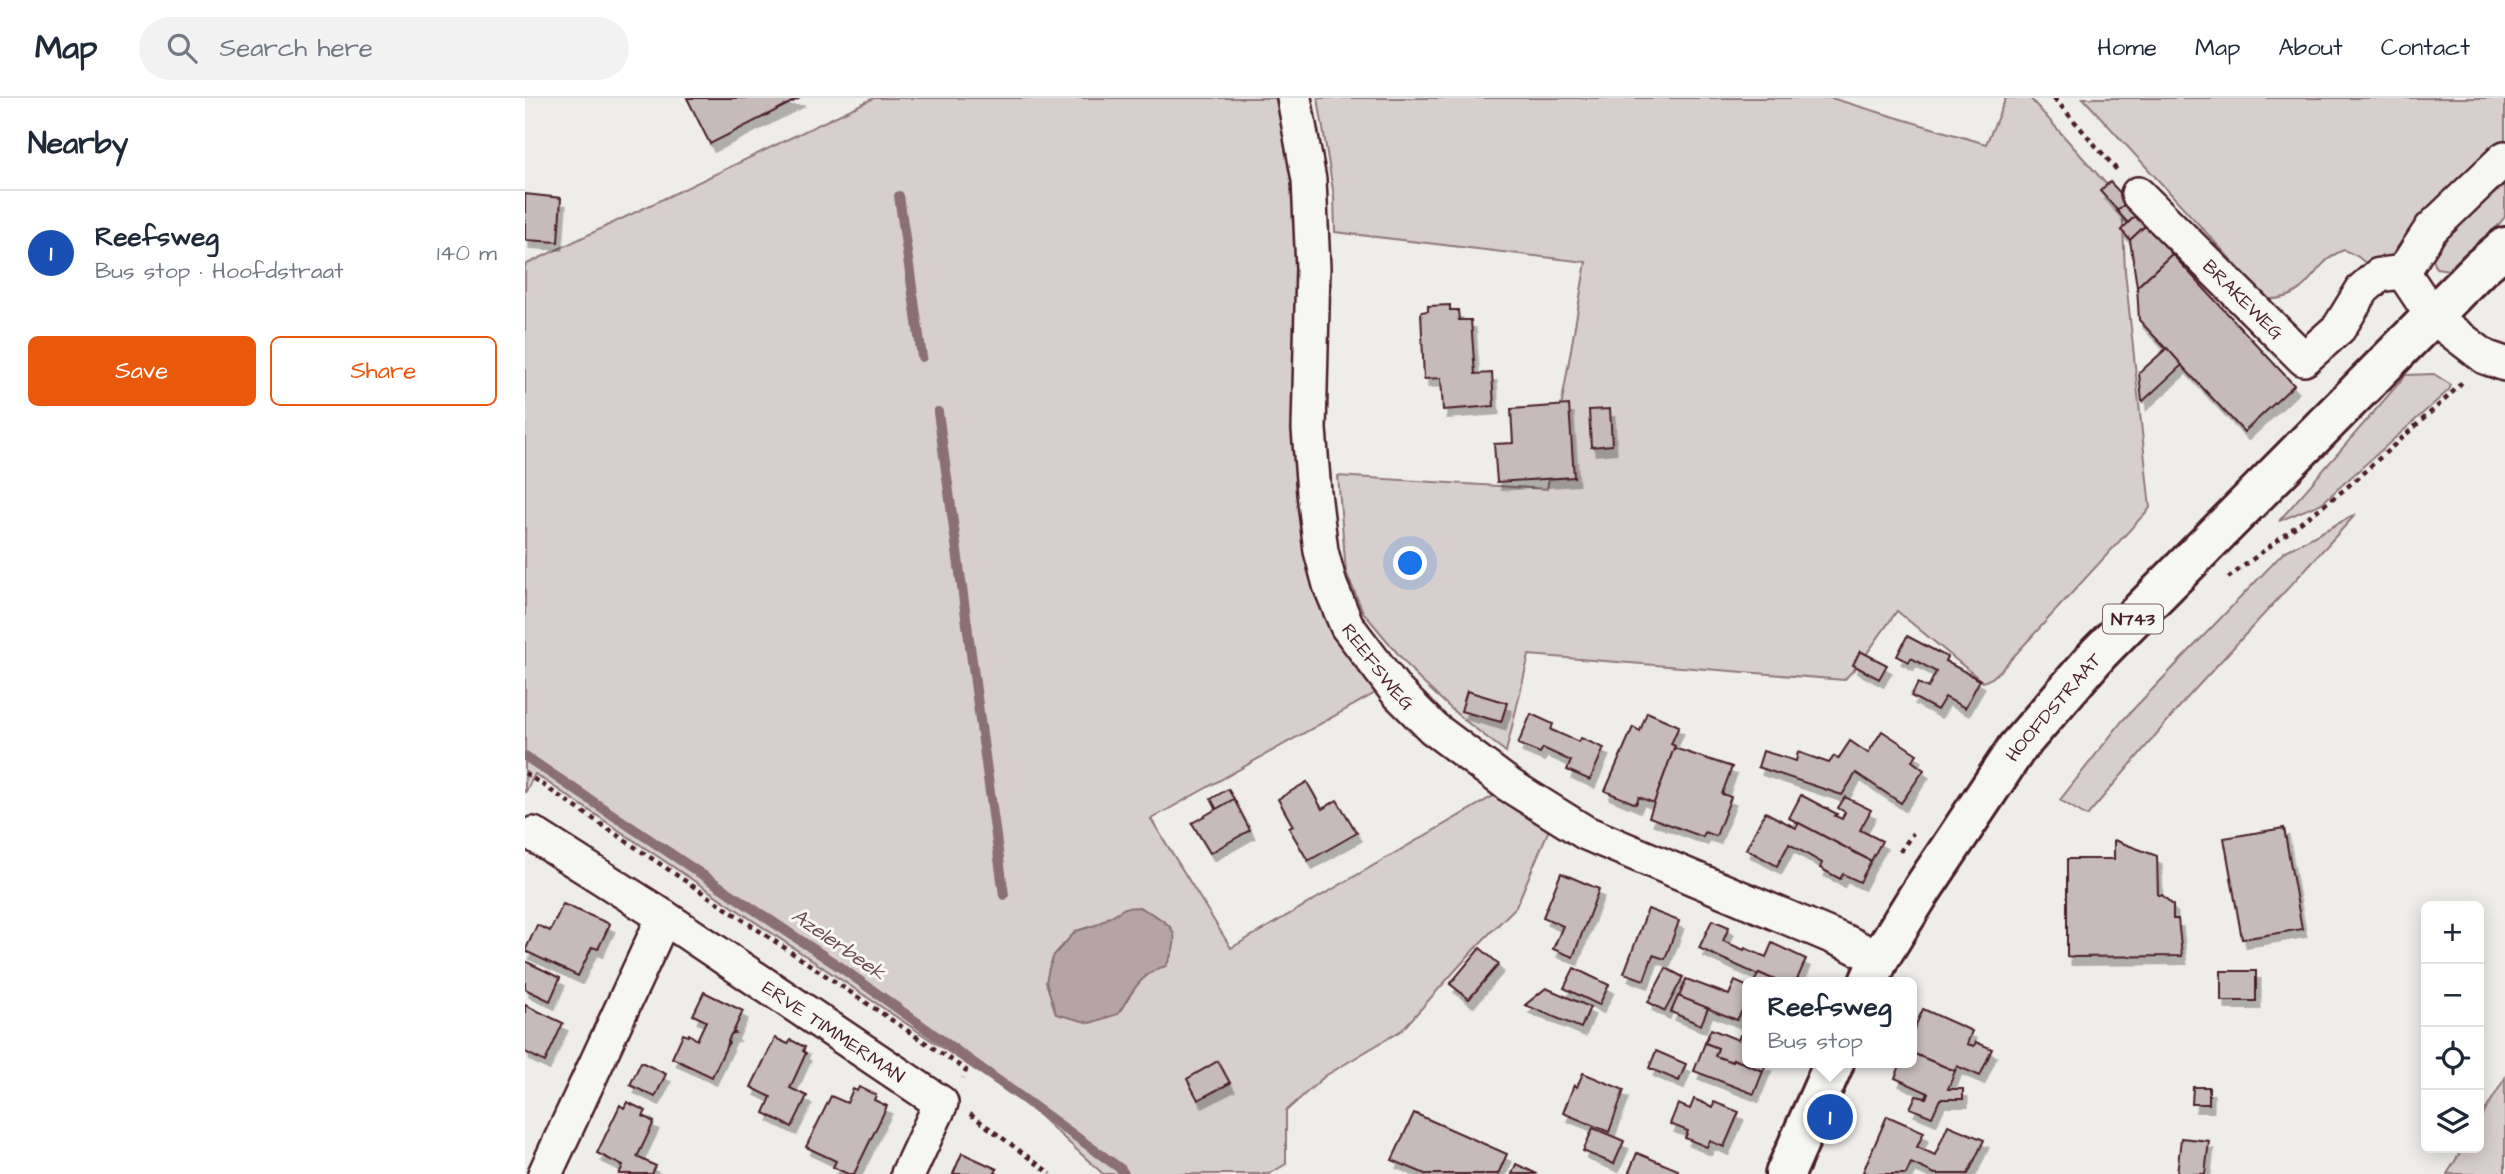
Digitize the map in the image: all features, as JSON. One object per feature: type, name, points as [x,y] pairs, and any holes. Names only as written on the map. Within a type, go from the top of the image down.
[{"type":"main road","name":"N743","points":[[2433,317],[2493,258],[2505,234]]},
{"type":"main road","name":"HOOFDSTRAAT","points":[[1874,971],[2016,749],[2082,672],[2433,317]]},
{"type":"main road","points":[[1786,1174],[1832,1068]]},
{"type":"street","name":"REEFSWEG","points":[[1294,98],[1310,180],[1313,268],[1309,429],[1314,493],[1321,551],[1330,586],[1347,626],[1397,692],[1433,728],[1509,785],[1586,832],[1836,938],[1874,971]]},
{"type":"street","points":[[2498,352],[2433,317],[2403,272],[2431,229],[2505,158]]},
{"type":"street","name":"BRAKEWEG","points":[[2138,194],[2304,359],[2339,327],[2363,289],[2379,275],[2403,272]]},
{"type":"street","name":"ERVE TIMMERMAN","points":[[533,834],[664,917],[941,1103],[908,1174]]},
{"type":"street","points":[[545,1174],[664,917]]},
{"type":"path","points":[[2054,98],[2138,194]]},
{"type":"path","points":[[2226,579],[2345,489],[2498,352]]},
{"type":"shaded area","points":[[874,98],[1286,98],[1302,195],[1311,534],[1384,688],[1151,819],[1231,948],[1502,791],[1553,820],[1516,907],[1402,1030],[1325,1076],[1286,1111],[1286,1164],[1269,1174],[1103,1174],[1029,1106],[535,774],[525,793],[525,265]],"holes":[[[1096,925],[1156,968],[1138,982],[1118,1014],[1076,931]]]},
{"type":"shaded area","points":[[1318,98],[1831,98],[1986,144],[2006,98],[2030,98],[2122,202],[2125,271],[2150,508],[2002,669],[1983,682],[1897,611],[1860,663],[1844,680],[1529,655],[1506,752],[1459,716],[1419,679],[1363,612],[1346,572],[1338,476],[1547,489],[1586,262],[1335,232],[1334,196]]},
{"type":"shaded area","points":[[2083,98],[2505,98],[2505,150],[2378,273],[2357,256],[2344,250],[2324,263],[2302,288],[2293,294],[2267,299]]},
{"type":"shaded area","points":[[2505,185],[2505,217],[2462,269],[2436,268],[2432,256],[2436,240]]},
{"type":"shaded area","points":[[2434,374],[2451,385],[2449,390],[2322,503],[2279,521],[2406,375]]},
{"type":"shaded area","points":[[2356,514],[2187,698],[2087,816],[2060,800],[2123,720],[2284,552]]},
{"type":"shaded area","points":[[1139,907],[1166,923],[1174,935],[1172,953],[1166,966],[1143,979],[1118,1014],[1090,1023],[1056,1014],[1046,982],[1054,955],[1076,931],[1096,925],[1125,908]]},
{"type":"shaded area","points":[[2505,1078],[2505,1174],[2447,1174],[2460,1153],[2484,1153],[2484,1113]]},
{"type":"building","points":[[687,98],[800,98],[710,144]]},
{"type":"building","points":[[2110,182],[2128,201],[2118,211],[2100,191]]},
{"type":"building","points":[[525,194],[561,198],[558,242],[525,240]]},
{"type":"building","points":[[2128,201],[2139,213],[2128,223],[2117,211]]},
{"type":"building","points":[[2141,210],[2150,221],[2130,240],[2121,230]]},
{"type":"building","points":[[2146,225],[2172,254],[2137,287],[2130,240]]},
{"type":"building","points":[[2172,254],[2294,385],[2244,432],[2139,320],[2137,287]]},
{"type":"building","points":[[1450,305],[1450,310],[1458,310],[1459,320],[1471,320],[1475,374],[1492,373],[1494,406],[1443,410],[1441,378],[1424,379],[1421,312],[1428,311],[1428,306]]},
{"type":"building","points":[[2167,348],[2182,365],[2142,402],[2139,373]]},
{"type":"building","points":[[1569,405],[1574,477],[1497,482],[1494,444],[1513,443],[1511,409]]},
{"type":"building","points":[[1610,409],[1612,445],[1591,447],[1589,410]]},
{"type":"building","points":[[1907,636],[1947,657],[1945,661],[1980,680],[1965,708],[1945,697],[1937,710],[1911,696],[1918,683],[1928,688],[1936,672],[1911,658],[1909,662],[1897,656]]},
{"type":"building","points":[[1860,651],[1887,665],[1879,679],[1853,665]]},
{"type":"building","points":[[1467,691],[1507,703],[1501,722],[1461,711]]},
{"type":"building","points":[[1647,712],[1679,726],[1671,744],[1675,746],[1654,803],[1639,797],[1636,804],[1605,791],[1633,727],[1640,731]]},
{"type":"building","points":[[1531,714],[1553,724],[1551,730],[1579,742],[1581,738],[1604,748],[1590,780],[1567,770],[1571,761],[1543,748],[1540,753],[1518,744]]},
{"type":"building","points":[[1882,731],[1917,754],[1912,761],[1924,770],[1901,803],[1856,773],[1842,795],[1758,767],[1763,751],[1796,761],[1798,752],[1829,763],[1834,756],[1838,759],[1850,741],[1868,753]]},
{"type":"building","points":[[1674,748],[1732,767],[1722,794],[1731,797],[1716,836],[1705,832],[1703,837],[1649,817]]},
{"type":"building","points":[[1307,782],[1322,809],[1337,800],[1357,833],[1308,861],[1289,828],[1293,826],[1278,799]]},
{"type":"building","points":[[1228,789],[1234,799],[1217,810],[1211,799]]},
{"type":"building","points":[[1801,795],[1842,819],[1845,812],[1838,808],[1845,797],[1871,810],[1860,830],[1882,841],[1871,861],[1789,818]]},
{"type":"building","points":[[1234,799],[1250,830],[1210,853],[1192,823]]},
{"type":"building","points":[[1765,812],[1796,828],[1799,823],[1871,861],[1860,882],[1843,874],[1840,879],[1820,868],[1822,863],[1789,844],[1777,866],[1746,849]]},
{"type":"building","points":[[2284,828],[2302,929],[2242,939],[2224,838]]},
{"type":"building","points":[[2114,840],[2157,856],[2158,895],[2162,895],[2173,905],[2173,919],[2178,919],[2182,956],[2067,957],[2067,859],[2114,859]]},
{"type":"building","points":[[1561,873],[1599,889],[1573,957],[1553,949],[1563,926],[1543,917]]},
{"type":"building","points":[[563,904],[610,924],[598,949],[592,947],[578,976],[525,951],[537,925],[550,931]]},
{"type":"building","points":[[1648,909],[1679,921],[1665,959],[1653,955],[1644,980],[1624,973]]},
{"type":"building","points":[[1712,920],[1729,927],[1723,941],[1744,950],[1745,948],[1766,957],[1772,943],[1806,959],[1798,977],[1768,977],[1699,948]]},
{"type":"building","points":[[1480,948],[1499,964],[1469,999],[1450,984]]},
{"type":"building","points":[[525,961],[560,978],[550,1001],[525,989]]},
{"type":"building","points":[[1574,968],[1609,985],[1599,1005],[1564,988]]},
{"type":"building","points":[[1666,968],[1683,977],[1665,1011],[1648,1002]]},
{"type":"building","points":[[2221,971],[2256,971],[2256,1001],[2221,1001]]},
{"type":"building","points":[[1686,979],[1729,995],[1735,981],[1742,984],[1742,1011],[1737,1020],[1679,997]]},
{"type":"building","points":[[1546,988],[1590,1007],[1581,1028],[1525,1005]]},
{"type":"building","points":[[704,992],[743,1011],[733,1032],[735,1033],[731,1034],[729,1044],[712,1077],[672,1058],[683,1034],[689,1034],[697,1040],[706,1021],[693,1015]]},
{"type":"building","points":[[1678,996],[1708,1008],[1701,1025],[1671,1012]]},
{"type":"building","points":[[525,1005],[563,1023],[545,1062],[525,1052]]},
{"type":"building","points":[[1923,1009],[1972,1031],[1967,1044],[1974,1046],[1976,1042],[1992,1049],[1980,1076],[1957,1066],[1955,1071],[1917,1055],[1917,1022]]},
{"type":"building","points":[[1711,1029],[1738,1040],[1742,1036],[1742,1063],[1715,1056],[1718,1048],[1705,1043]]},
{"type":"building","points":[[775,1038],[788,1044],[791,1040],[805,1047],[803,1051],[806,1053],[790,1088],[807,1096],[792,1127],[764,1113],[771,1097],[751,1087]]},
{"type":"building","points":[[1705,1043],[1718,1048],[1715,1056],[1742,1063],[1742,1068],[1763,1071],[1754,1094],[1694,1071]]},
{"type":"building","points":[[1656,1051],[1686,1064],[1679,1081],[1649,1068]]},
{"type":"building","points":[[1917,1055],[1955,1071],[1948,1089],[1963,1089],[1963,1099],[1940,1099],[1932,1117],[1910,1108],[1916,1096],[1926,1098],[1928,1093],[1895,1078],[1899,1068],[1917,1068]]},
{"type":"building","points":[[1218,1061],[1230,1083],[1198,1100],[1187,1079]]},
{"type":"building","points":[[641,1062],[666,1074],[655,1097],[630,1085]]},
{"type":"building","points":[[1583,1073],[1624,1090],[1609,1132],[1563,1113],[1574,1085],[1577,1087]]},
{"type":"building","points":[[859,1087],[876,1095],[874,1100],[887,1106],[854,1174],[848,1174],[833,1167],[836,1161],[806,1147],[831,1096],[847,1103],[853,1089],[857,1091]]},
{"type":"building","points":[[2193,1087],[2209,1087],[2209,1104],[2192,1104]]},
{"type":"building","points":[[1694,1099],[1713,1107],[1714,1102],[1739,1112],[1724,1147],[1710,1141],[1707,1147],[1685,1138],[1688,1131],[1670,1124],[1678,1104],[1690,1109]]},
{"type":"building","points":[[627,1102],[646,1111],[643,1116],[654,1122],[637,1157],[656,1166],[652,1174],[619,1174],[623,1166],[597,1153],[620,1105],[624,1108]]},
{"type":"building","points":[[1414,1113],[1507,1154],[1498,1174],[1425,1174],[1392,1160]]},
{"type":"building","points":[[1887,1116],[1924,1132],[1917,1147],[1935,1155],[1948,1125],[1984,1140],[1968,1174],[1935,1174],[1911,1163],[1906,1174],[1863,1172]]},
{"type":"building","points":[[1593,1128],[1624,1141],[1614,1164],[1583,1151]]},
{"type":"building","points":[[2181,1138],[2209,1141],[2205,1174],[2177,1174]]},
{"type":"building","points":[[962,1153],[997,1169],[995,1173],[998,1174],[953,1174]]},
{"type":"building","points":[[1637,1153],[1678,1170],[1677,1174],[1629,1172]]},
{"type":"building","points":[[1516,1164],[1537,1174],[1512,1174]]},
{"type":"waterway","points":[[899,196],[922,357]]},
{"type":"waterway","points":[[938,412],[1004,895]]},
{"type":"waterway","name":"Azelerbeek","points":[[525,756],[843,969],[1121,1169],[1124,1174]]},
{"type":"place","name":"Reefsweg","points":[[1830,1117]]}]
